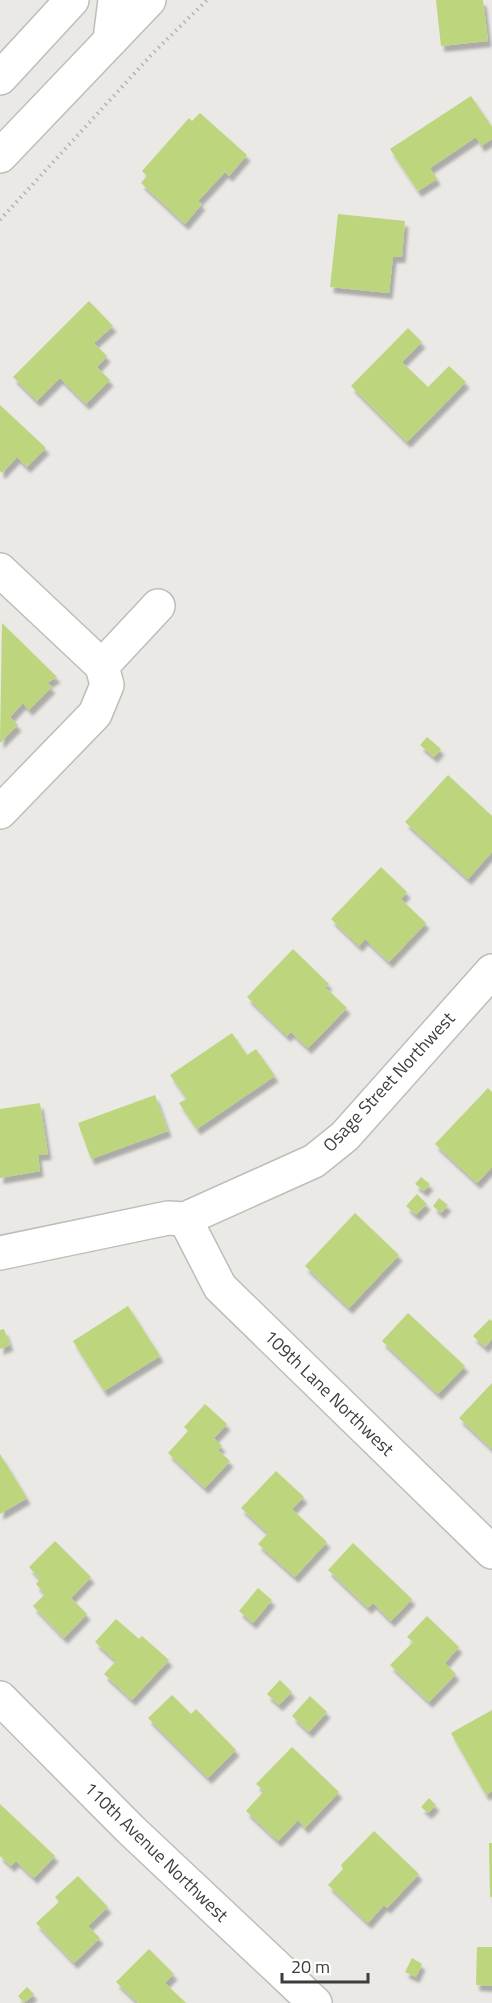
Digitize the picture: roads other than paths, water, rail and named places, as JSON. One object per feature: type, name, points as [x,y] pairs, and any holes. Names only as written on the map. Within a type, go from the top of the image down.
[{"type":"street","points":[[0,78],[72,0]]},
{"type":"street","points":[[110,40],[115,0]]},
{"type":"street","points":[[0,156],[149,0]]},
{"type":"street","points":[[0,570],[102,666],[107,685],[95,714],[0,812]]},
{"type":"street","points":[[102,666],[158,606]]},
{"type":"street","name":"Osage Street Northwest","points":[[0,1253],[168,1218],[185,1219],[309,1165],[345,1136],[492,971]]},
{"type":"street","name":"109th Lane Northwest","points":[[185,1219],[220,1287],[492,1552]]},
{"type":"street","name":"110th Avenue Northwest","points":[[0,1698],[130,1829],[315,2003]]}]
